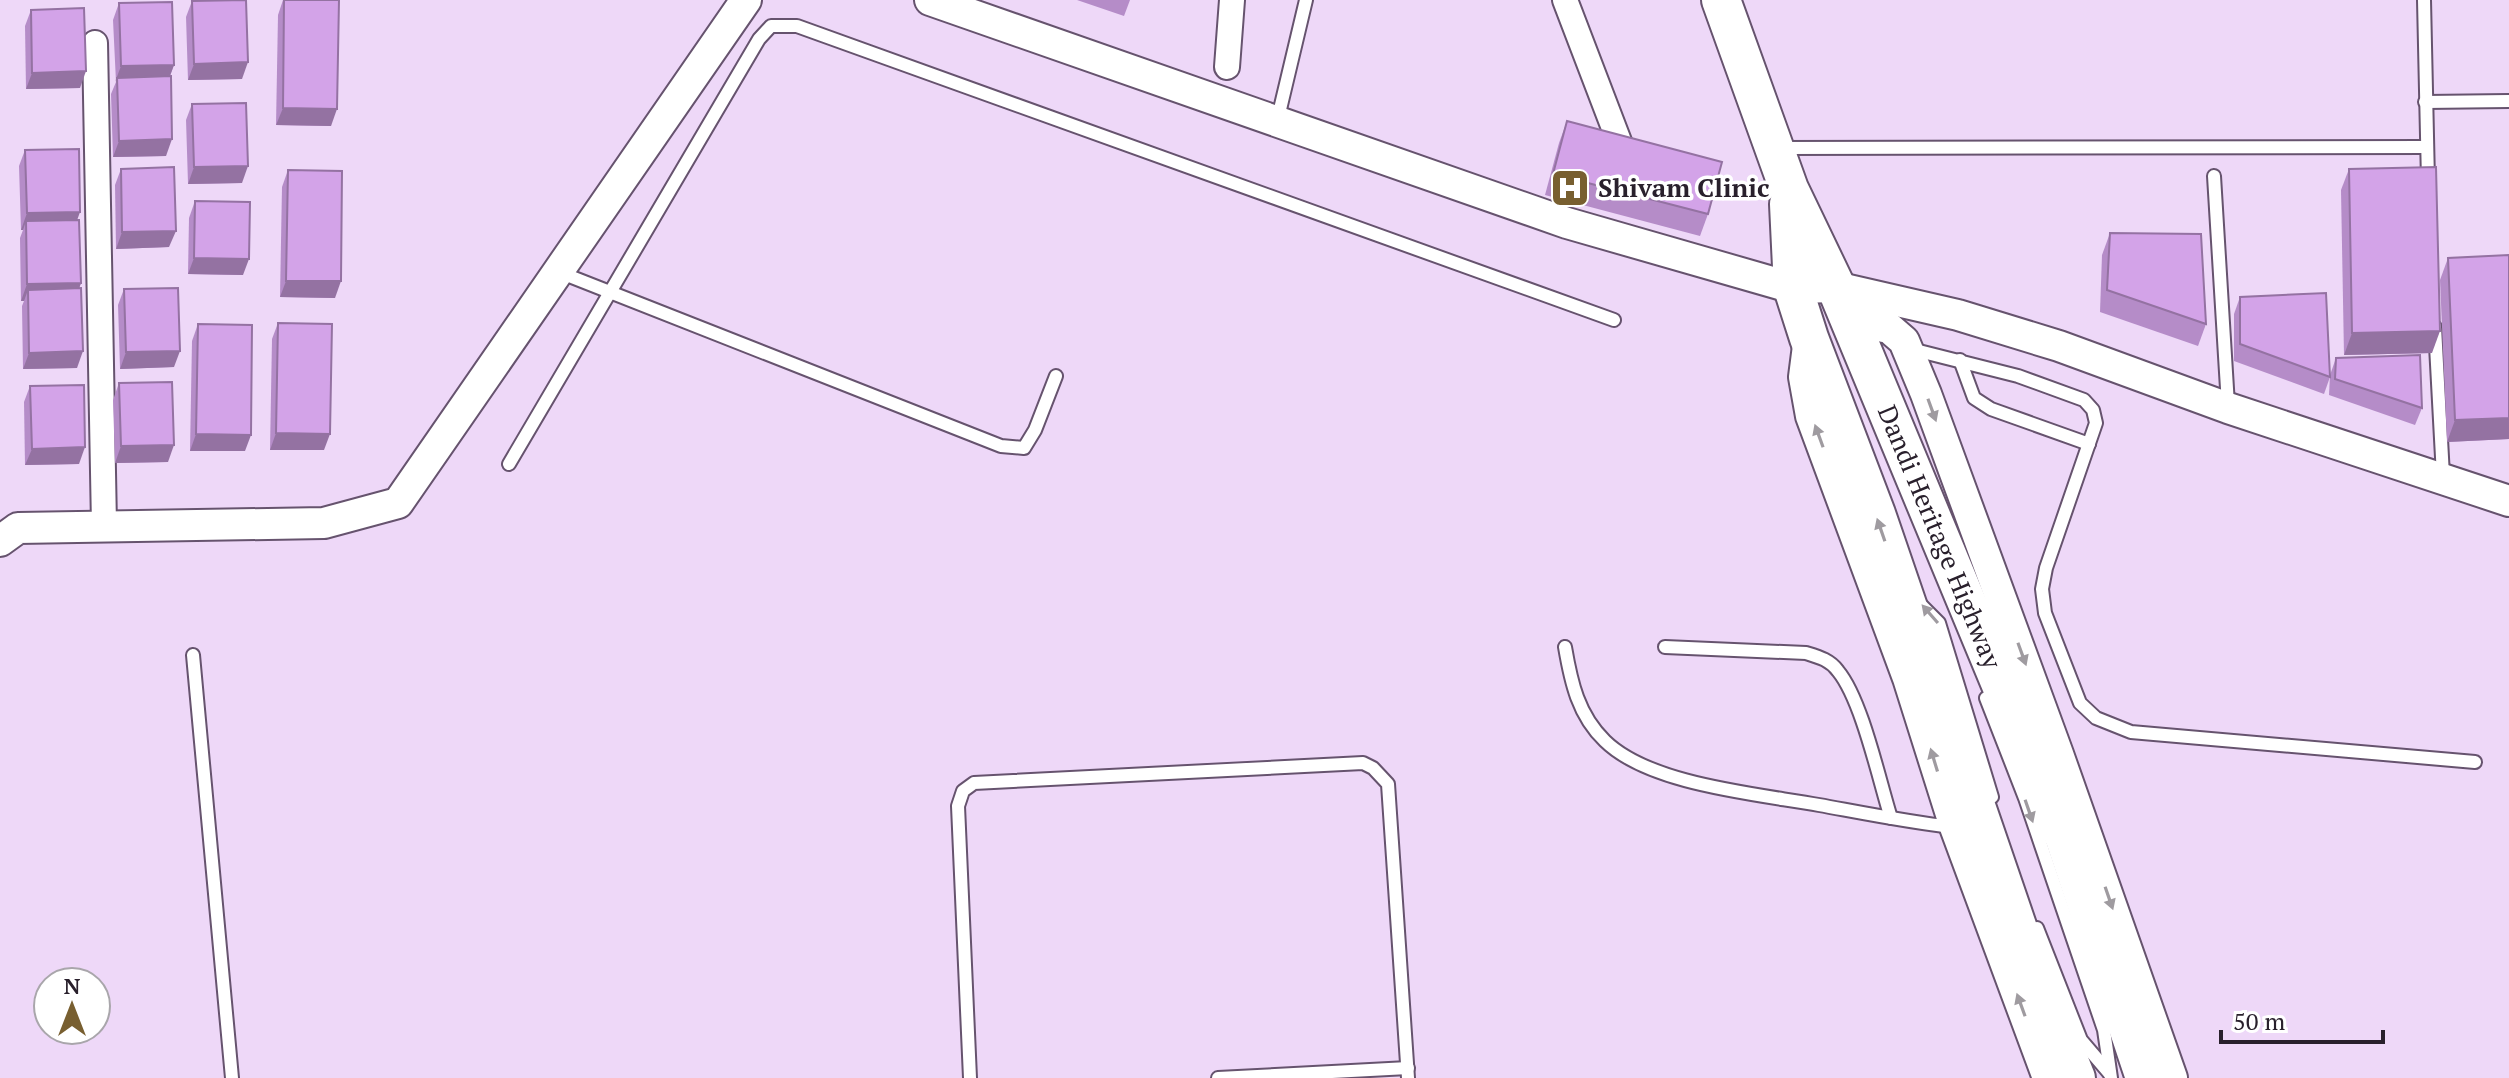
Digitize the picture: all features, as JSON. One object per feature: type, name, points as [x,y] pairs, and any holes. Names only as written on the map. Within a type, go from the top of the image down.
[{"type":"highway","name":"Dandi Heritage Highway","points":[[1721,0],[1789,189],[1843,304],[2065,839],[2110,1077]]},
{"type":"highway","points":[[1789,189],[1793,288],[1876,514],[1979,824],[2030,964],[2110,1077]]},
{"type":"street","points":[[6,531],[104,525],[324,523],[398,503],[746,0]]},
{"type":"street","points":[[930,0],[1567,223],[1843,304],[1889,328],[1904,341],[2053,739],[2172,1078]]},
{"type":"street","points":[[1227,67],[1232,0]]},
{"type":"street","points":[[1565,0],[1625,157]]},
{"type":"street","points":[[95,43],[104,525]]},
{"type":"street","points":[[1843,304],[1958,315],[2059,346],[2228,408],[2509,501]]},
{"type":"street","points":[[1809,338],[1804,377],[1811,416],[1908,678],[1979,824],[2048,1078]]},
{"type":"lane","points":[[1277,122],[1306,0]]},
{"type":"lane","points":[[2424,0],[2429,188]]},
{"type":"lane","points":[[509,464],[759,39],[771,26],[797,26],[1614,320]]},
{"type":"lane","points":[[2425,102],[2509,101]]},
{"type":"lane","points":[[1773,148],[2427,147]]},
{"type":"lane","points":[[2214,176],[2228,408]]},
{"type":"lane","points":[[559,272],[1001,446],[1024,448],[1035,430],[1056,376]]},
{"type":"lane","points":[[2435,311],[2443,479]]},
{"type":"lane","points":[[1907,348],[2018,376],[2084,400],[2093,410],[2096,423],[2046,568],[2042,589],[2045,613],[2080,703],[2096,718],[2131,732],[2475,762]]},
{"type":"lane","points":[[1960,360],[1974,398],[1991,409],[2089,444]]},
{"type":"lane","points":[[1881,397],[1879,420],[1895,464]]},
{"type":"lane","points":[[1565,647],[1573,690],[1584,716],[1605,742],[1637,762],[1694,783],[1891,818],[1979,824]]},
{"type":"lane","points":[[1665,647],[1806,653],[1827,659],[1840,672],[1857,707],[1891,818]]},
{"type":"lane","points":[[193,655],[232,1078]]},
{"type":"lane","points":[[1980,682],[2025,798],[2104,1030],[2110,1077]]},
{"type":"lane","points":[[970,1078],[958,806],[963,791],[974,783],[1363,763],[1373,768],[1388,784],[1408,1073],[1218,1078]]},
{"type":"lane","points":[[2032,916],[2081,1040],[2110,1077]]},
{"type":"building","points":[[246,0],[248,62],[194,64],[192,1]]},
{"type":"building","points":[[284,0],[339,0],[337,109],[283,108]]},
{"type":"building","points":[[172,2],[174,65],[121,66],[119,3]]},
{"type":"building","points":[[84,8],[86,71],[32,73],[31,10]]},
{"type":"building","points":[[171,76],[172,139],[119,141],[117,78]]},
{"type":"building","points":[[246,103],[248,166],[194,167],[192,104]]},
{"type":"building","points":[[1567,121],[1722,162],[1708,214],[1553,174]]},
{"type":"building","points":[[79,149],[80,212],[27,213],[25,150]]},
{"type":"building","points":[[174,167],[176,231],[122,232],[121,169]]},
{"type":"building","points":[[2436,167],[2440,331],[2352,333],[2349,169]]},
{"type":"building","points":[[288,170],[342,171],[341,281],[286,281]]},
{"type":"building","points":[[195,201],[250,202],[249,259],[194,258]]},
{"type":"building","points":[[79,220],[81,283],[27,284],[26,221]]},
{"type":"building","points":[[2110,233],[2201,234],[2206,324],[2107,290]]},
{"type":"building","points":[[2509,255],[2509,418],[2455,420],[2448,258]]},
{"type":"building","points":[[81,288],[83,351],[29,353],[28,290]]},
{"type":"building","points":[[178,288],[180,351],[126,352],[124,289]]},
{"type":"building","points":[[2326,293],[2330,377],[2240,344],[2240,297]]},
{"type":"building","points":[[278,323],[332,324],[330,434],[276,433]]},
{"type":"building","points":[[198,324],[252,325],[251,435],[196,434]]},
{"type":"building","points":[[2420,355],[2422,408],[2335,379],[2336,358]]},
{"type":"building","points":[[172,382],[174,445],[121,446],[119,383]]},
{"type":"building","points":[[84,385],[85,447],[32,449],[30,386]]},
{"type":"place","name":"Shivam Clinic","points":[[1570,188]]}]
